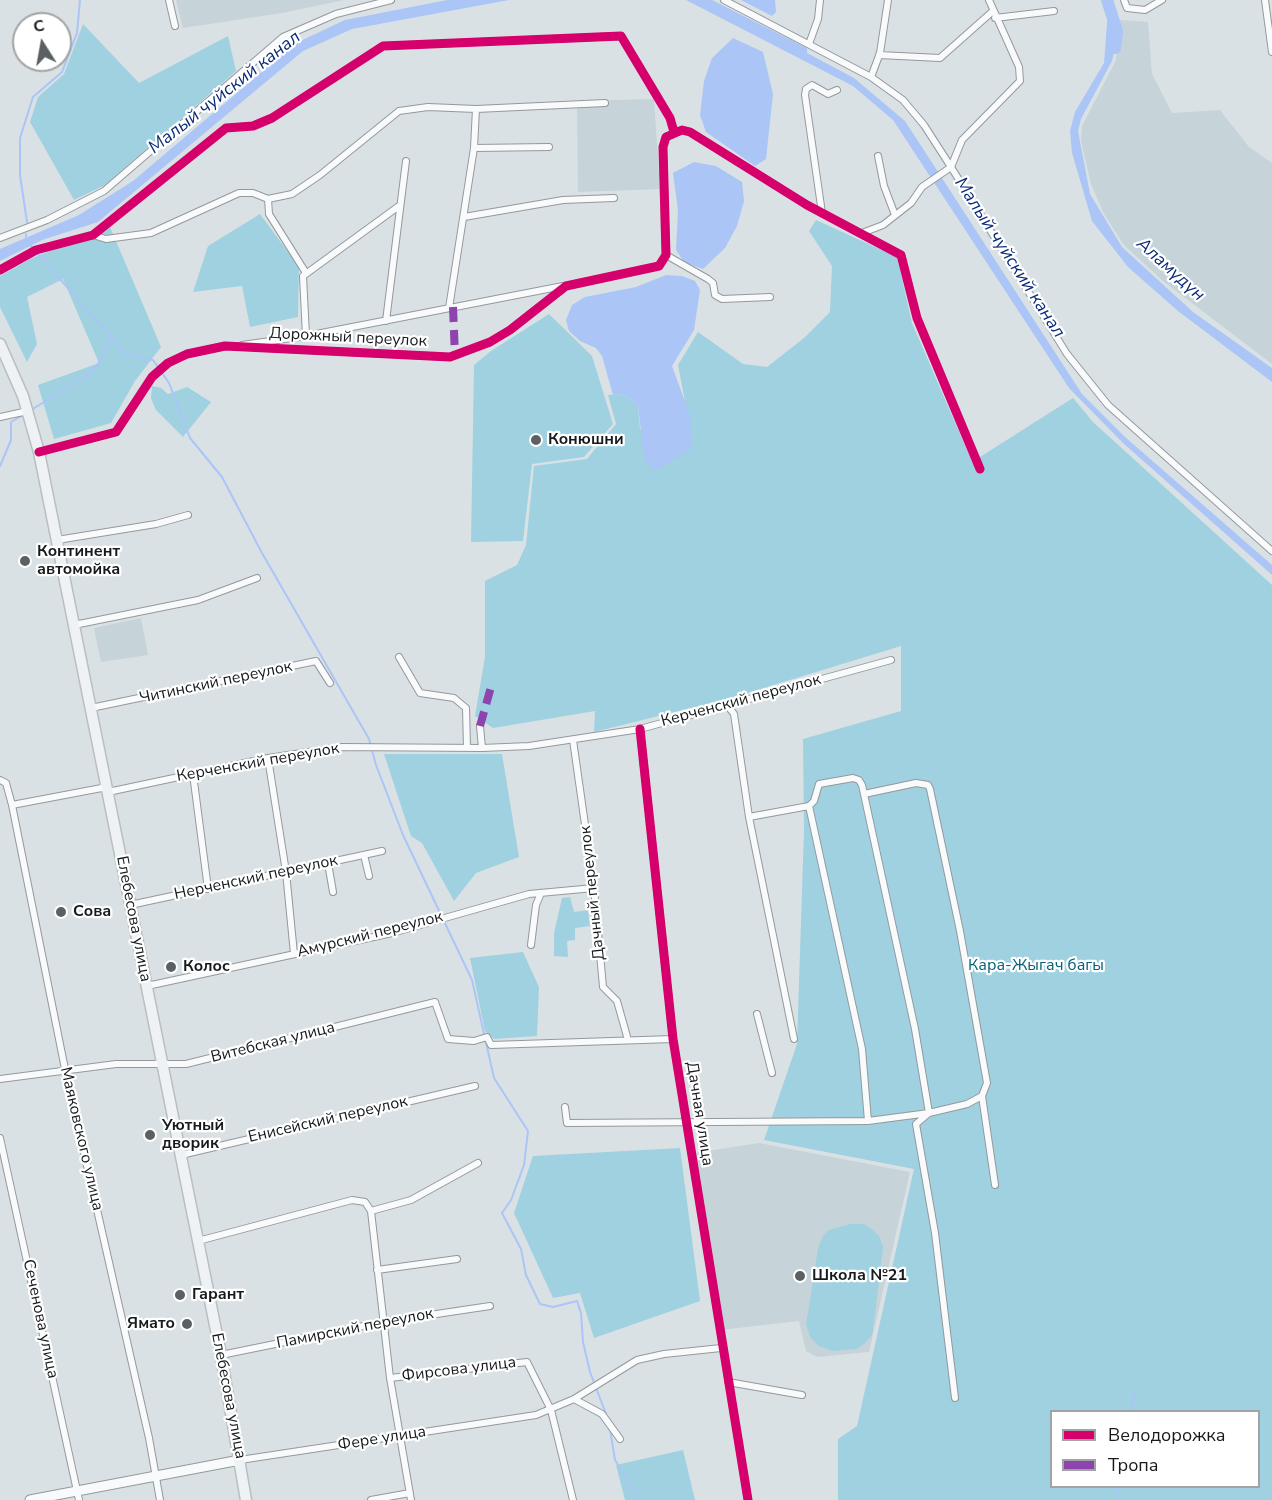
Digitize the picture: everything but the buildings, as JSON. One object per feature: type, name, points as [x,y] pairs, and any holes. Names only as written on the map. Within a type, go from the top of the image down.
[{"type":"main road","name":"Елебесова улица","points":[[0,345],[28,411],[39,452],[198,1241],[246,1500]]},
{"type":"street","points":[[169,0],[175,26]]},
{"type":"street","points":[[0,238],[47,220],[104,191],[283,37],[336,14],[391,0]]},
{"type":"street","points":[[724,0],[871,77],[903,100],[924,125],[1067,354],[1108,405],[1272,551]]},
{"type":"street","points":[[809,44],[818,19],[820,0]]},
{"type":"street","points":[[871,77],[879,55],[888,0]]},
{"type":"street","points":[[862,233],[883,225],[911,203],[927,184],[951,167],[962,140],[1020,81],[1019,67],[995,18],[989,0]]},
{"type":"street","points":[[1124,0],[1127,8],[1145,10],[1162,0]]},
{"type":"street","points":[[1265,0],[1272,52]]},
{"type":"street","points":[[879,55],[940,58],[993,11]]},
{"type":"street","points":[[995,18],[1054,11]]},
{"type":"street","points":[[0,270],[36,250],[93,235],[226,128],[253,126],[272,118],[383,46],[621,36],[670,118],[674,132]]},
{"type":"street","points":[[822,213],[805,95],[806,88],[812,84],[828,94],[837,90]]},
{"type":"street","points":[[93,235],[106,240],[151,233],[239,193],[253,193],[268,199],[292,194],[320,176],[399,111],[428,107],[476,109],[604,103]]},
{"type":"street","points":[[449,308],[474,148],[476,109]]},
{"type":"street","points":[[770,297],[722,299],[716,295],[713,283],[708,279],[666,255],[663,147],[666,137],[674,132],[690,132],[822,213],[901,255],[917,318],[980,469]]},
{"type":"street","points":[[474,148],[549,147]]},
{"type":"street","points":[[878,156],[884,186],[896,215]]},
{"type":"street","points":[[386,321],[406,161]]},
{"type":"street","points":[[464,217],[563,200],[614,198]]},
{"type":"street","points":[[268,199],[269,214],[306,273]]},
{"type":"street","points":[[306,336],[303,276],[399,206]]},
{"type":"street","name":"Дорожный переулок","points":[[39,452],[116,432],[152,377],[168,363],[187,354],[225,346],[450,357],[490,342],[510,330],[566,285],[659,266],[666,255]]},
{"type":"street","points":[[225,346],[306,336],[566,285]]},
{"type":"street","points":[[0,417],[28,411]]},
{"type":"street","points":[[57,540],[156,524],[188,514]]},
{"type":"street","points":[[74,625],[198,600],[257,578]]},
{"type":"street","points":[[399,657],[420,693],[454,698],[466,708],[467,748]]},
{"type":"street","name":"Керченский переулок","points":[[12,805],[193,774],[268,758],[342,747],[530,746],[640,729],[891,660]]},
{"type":"street","name":"Читинский переулок","points":[[91,708],[316,662],[330,682]]},
{"type":"street","points":[[727,705],[734,714],[749,817],[794,1039]]},
{"type":"street","points":[[480,726],[482,748]]},
{"type":"street","name":"Дачная улица","points":[[640,729],[673,1039],[721,1348],[748,1500]]},
{"type":"street","name":"Дачный переулок","points":[[573,740],[594,888],[603,987],[617,1001],[628,1040]]},
{"type":"street","points":[[268,758],[286,872],[294,954]]},
{"type":"street","points":[[193,774],[208,889]]},
{"type":"street","points":[[749,817],[809,806],[814,801],[817,786],[833,780],[858,779],[864,794],[915,1029],[929,1113]]},
{"type":"street","name":"Маяковского улица","points":[[0,780],[6,783],[12,805],[65,1070],[160,1500]]},
{"type":"street","points":[[864,794],[916,783],[930,787],[960,931],[987,1083],[982,1096],[995,1185]]},
{"type":"street","points":[[809,806],[862,1049],[868,1121]]},
{"type":"street","name":"Нерченский переулок","points":[[130,905],[382,851]]},
{"type":"street","points":[[364,855],[369,876]]},
{"type":"street","points":[[327,863],[333,892]]},
{"type":"street","name":"Амурский переулок","points":[[147,986],[392,933],[486,905],[541,893],[594,888]]},
{"type":"street","points":[[531,945],[536,905],[541,893]]},
{"type":"street","name":"Витебская улица","points":[[0,1079],[116,1064],[163,1066],[186,1064],[435,1002],[448,1039],[474,1041],[487,1037],[491,1045],[514,1042],[628,1040]]},
{"type":"street","points":[[757,1014],[772,1072]]},
{"type":"street","points":[[628,1040],[673,1039]]},
{"type":"street","name":"Енисейский переулок","points":[[180,1155],[475,1086]]},
{"type":"street","points":[[685,1123],[868,1121],[929,1113],[967,1104],[982,1096]]},
{"type":"street","name":"Дачная улица","points":[[565,1107],[567,1124],[685,1123]]},
{"type":"street","points":[[929,1113],[916,1124],[935,1233],[955,1398]]},
{"type":"street","name":"Сеченова улица","points":[[0,1138],[79,1495]]},
{"type":"street","points":[[371,1211],[411,1200],[478,1162]]},
{"type":"street","name":"Фирсова улица","points":[[198,1241],[352,1200],[365,1202],[371,1211],[390,1378],[410,1497],[372,1500]]},
{"type":"street","points":[[377,1270],[457,1259]]},
{"type":"street","name":"Памирский переулок","points":[[220,1355],[383,1322],[490,1306]]},
{"type":"street","name":"Фере улица","points":[[30,1500],[79,1495],[156,1476],[240,1460],[536,1415],[573,1399],[637,1360],[664,1353],[721,1348]]},
{"type":"street","name":"Фирсова улица","points":[[390,1378],[527,1362],[551,1410]]},
{"type":"street","points":[[728,1383],[802,1395]]},
{"type":"street","points":[[573,1399],[602,1414],[620,1439]]},
{"type":"street","points":[[551,1410],[573,1500]]},
{"type":"shaded area","points":[[176,0],[344,0],[282,13],[183,28]]},
{"type":"shaded area","points":[[447,0],[509,0],[352,29],[303,51],[98,222],[42,240],[0,261],[0,249],[79,215],[133,181],[296,43],[345,20]]},
{"type":"shaded area","points":[[686,0],[712,0],[807,48],[807,53],[854,78],[905,121],[1082,394],[1125,437],[1272,565],[1272,575],[1123,443],[1069,388],[893,120],[853,86]]},
{"type":"shaded area","points":[[741,0],[775,0],[776,12],[772,16]]},
{"type":"shaded area","points":[[1105,0],[1111,0],[1117,41],[1112,61],[1081,119],[1078,131],[1090,194],[1122,247],[1193,312],[1272,368],[1272,382],[1178,311],[1128,267],[1092,221],[1072,153],[1070,131],[1075,112],[1104,63],[1108,11]]},
{"type":"shaded area","points":[[1120,20],[1148,22],[1152,74],[1172,113],[1220,110],[1249,147],[1272,163],[1272,364],[1163,281],[1124,245],[1104,214],[1091,184],[1081,141],[1082,126],[1115,62],[1120,38]]},
{"type":"shaded area","points":[[733,38],[763,52],[773,94],[766,159],[755,166],[706,132],[700,115],[704,81],[712,58]]},
{"type":"shaded area","points":[[654,99],[660,189],[578,192],[577,101]]},
{"type":"shaded area","points":[[694,162],[716,166],[742,182],[744,201],[737,226],[725,248],[703,269],[684,262],[676,250],[678,210],[673,173]]},
{"type":"shaded area","points":[[666,275],[682,276],[695,281],[700,290],[694,330],[672,366],[690,415],[692,438],[691,449],[655,471],[644,459],[638,405],[623,394],[613,395],[602,356],[596,348],[580,341],[569,331],[566,320],[572,305],[585,297],[636,287]]},
{"type":"shaded area","points":[[141,618],[148,655],[101,662],[94,628]]},
{"type":"shaded area","name":"Школа №21","points":[[759,1143],[910,1172],[869,1352],[817,1357],[806,1351],[799,1321],[720,1330],[695,1153]]},
{"type":"green space","points":[[83,24],[139,83],[228,36],[236,71],[105,185],[74,200],[30,122],[38,97],[65,72],[72,72],[72,53]]},
{"type":"green space","points":[[260,214],[299,267],[298,317],[250,327],[242,286],[193,292],[208,246]]},
{"type":"green space","name":"Кара-Жыгач багы","points":[[816,220],[897,257],[912,323],[972,462],[1073,398],[1093,422],[1272,585],[1272,1500],[838,1500],[838,1439],[857,1426],[914,1169],[764,1140],[797,1044],[804,830],[803,739],[901,711],[901,646],[731,698],[594,732],[595,711],[493,728],[475,716],[485,657],[485,581],[517,565],[526,545],[534,466],[587,459],[616,424],[608,395],[623,394],[638,405],[640,429],[692,438],[678,365],[698,332],[743,364],[767,367],[804,338],[830,312],[832,266],[809,231]]},
{"type":"green space","points":[[110,227],[161,347],[135,381],[111,423],[54,439],[38,385],[99,363],[63,279],[27,297],[37,344],[27,362],[0,307],[0,276],[32,258]]},
{"type":"green space","name":"Конюшни","points":[[549,314],[592,356],[613,424],[584,457],[532,464],[523,541],[471,542],[474,365],[491,351]]},
{"type":"green space","points":[[152,386],[161,388],[168,394],[187,387],[211,402],[183,437],[156,410],[151,398]]},
{"type":"green space","points":[[384,754],[502,754],[519,857],[476,873],[454,901],[422,843],[411,836]]},
{"type":"green space","points":[[570,897],[574,912],[588,910],[590,926],[575,928],[575,940],[567,941],[568,957],[554,956],[554,933],[562,898]]},
{"type":"green space","points":[[523,952],[539,987],[537,1036],[494,1039],[485,1031],[470,958]]},
{"type":"green space","points":[[680,1148],[700,1301],[594,1338],[580,1293],[553,1298],[514,1213],[533,1156]]},
{"type":"green space","points":[[850,1224],[864,1224],[872,1229],[879,1236],[883,1247],[875,1314],[872,1335],[865,1343],[857,1349],[832,1351],[819,1346],[810,1337],[806,1324],[818,1248],[823,1236],[829,1230]]},
{"type":"green space","points":[[683,1450],[695,1500],[625,1500],[616,1465]]},
{"type":"waterway","points":[[27,222],[20,175],[20,138],[33,97],[62,72],[77,33],[80,0]]},
{"type":"waterway","name":"Аламүдүн","points":[[1107,0],[1117,31],[1115,48]]},
{"type":"waterway","points":[[30,245],[126,354],[153,360],[169,383],[190,438],[222,477],[262,553],[369,739],[376,765],[403,835],[472,980],[494,1078],[528,1131],[524,1165],[511,1200],[502,1213],[521,1249],[526,1275],[540,1304],[553,1307],[577,1301],[590,1372],[606,1414]]},
{"type":"waterway","points":[[31,410],[85,377],[98,364],[112,338]]},
{"type":"waterway","points":[[0,466],[11,440],[11,422],[23,415]]},
{"type":"waterway","points":[[1131,1410],[1135,1391]]},
{"type":"waterway","points":[[610,1429],[615,1460],[635,1491],[638,1500]]},
{"type":"waterway","points":[[1116,1500],[1118,1488]]},
{"type":"marked path","points":[[453,307],[455,356]]},
{"type":"marked path","points":[[480,726],[491,687]]},
{"type":"cycle path","points":[[0,270],[36,250],[93,235],[226,128],[253,126],[272,118],[383,46],[621,36],[670,118],[674,132]]},
{"type":"cycle path","points":[[39,452],[116,432],[152,377],[168,363],[187,354],[225,346],[450,357],[490,342],[510,330],[566,286],[659,266],[666,255],[663,147],[666,137],[682,130],[690,132],[807,205],[901,255],[917,318],[980,469]]},
{"type":"cycle path","points":[[640,729],[673,1039],[748,1500]]},
{"type":"place","name":"Конюшни","points":[[536,440]]},
{"type":"place","name":"Континент автомойка","points":[[25,561]]},
{"type":"place","name":"Сова","points":[[61,912]]},
{"type":"place","name":"Колос","points":[[171,967]]},
{"type":"place","name":"Уютный дворик","points":[[150,1135]]},
{"type":"place","name":"Школа №21","points":[[800,1276]]},
{"type":"place","name":"Гарант","points":[[180,1295]]},
{"type":"place","name":"Ямато","points":[[187,1324]]},
{"type":"water label","name":"Малый чуйский канал","points":[[225,93]]},
{"type":"water label","name":"Малый чуйский канал","points":[[1009,258]]}]
